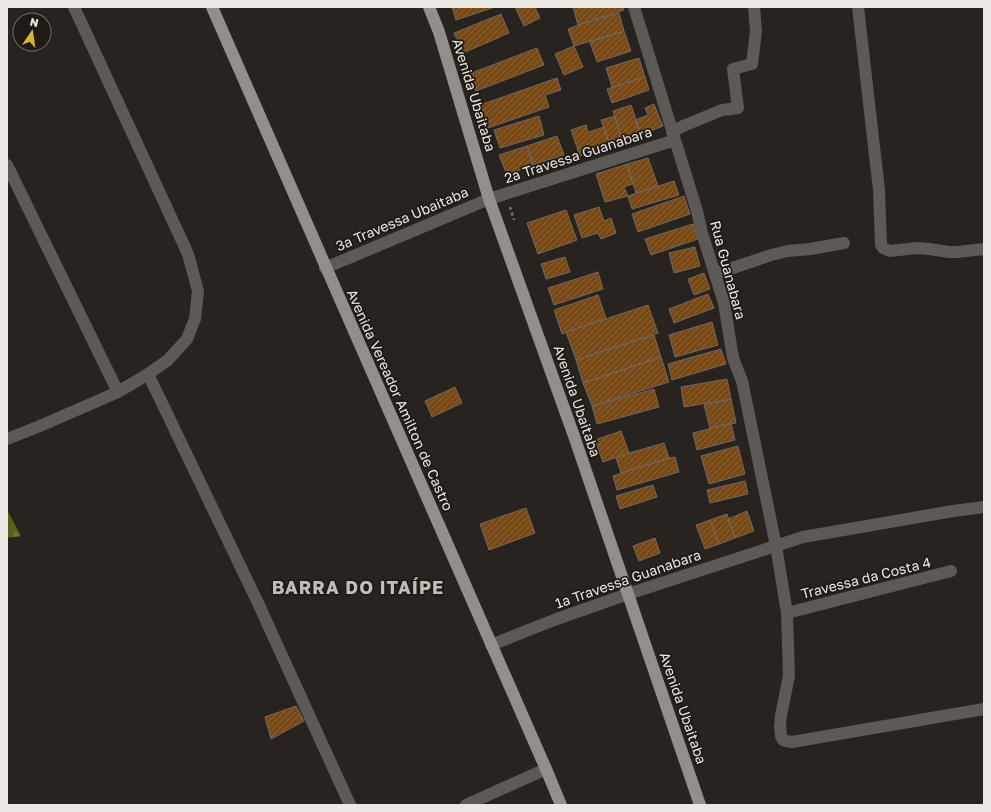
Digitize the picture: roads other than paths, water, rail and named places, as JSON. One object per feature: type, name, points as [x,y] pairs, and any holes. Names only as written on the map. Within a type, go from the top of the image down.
[{"type":"main road","name":"Avenida Vereador Amilton de Castro","points":[[212,7],[561,805]]},
{"type":"main road","name":"Avenida Ubaitaba","points":[[430,7],[439,32],[489,199],[571,428],[700,805]]},
{"type":"street","points":[[7,438],[47,423],[118,392],[148,374],[168,360],[187,340],[196,319],[198,291],[188,254],[74,7]]},
{"type":"street","name":"Rua Guanabara","points":[[634,7],[727,314],[733,358],[742,381],[776,546],[788,613],[789,676],[781,715],[781,736],[783,740],[792,742],[984,709]]},
{"type":"street","name":"2ª Travessa Guanabara","points":[[489,199],[674,136],[683,126],[722,110],[738,108],[733,69],[752,64],[756,31],[754,7]]},
{"type":"street","points":[[858,7],[879,190],[881,245],[883,248],[890,251],[917,248],[949,252],[984,249]]},
{"type":"street","points":[[7,165],[118,392]]},
{"type":"street","name":"3ª Travessa Ubaitaba","points":[[325,268],[489,199]]},
{"type":"street","points":[[715,274],[771,255],[844,243]]},
{"type":"street","points":[[148,374],[259,605],[350,805]]},
{"type":"street","name":"1ª Travessa Guanabara","points":[[491,645],[554,620],[628,594],[803,537],[984,507]]},
{"type":"street","name":"Travessa da Costa 4","points":[[788,613],[951,571]]},
{"type":"street","points":[[466,805],[546,768]]},
{"type":"district","name":"BARRA DO ITAÍPE","points":[[358,588]]}]
